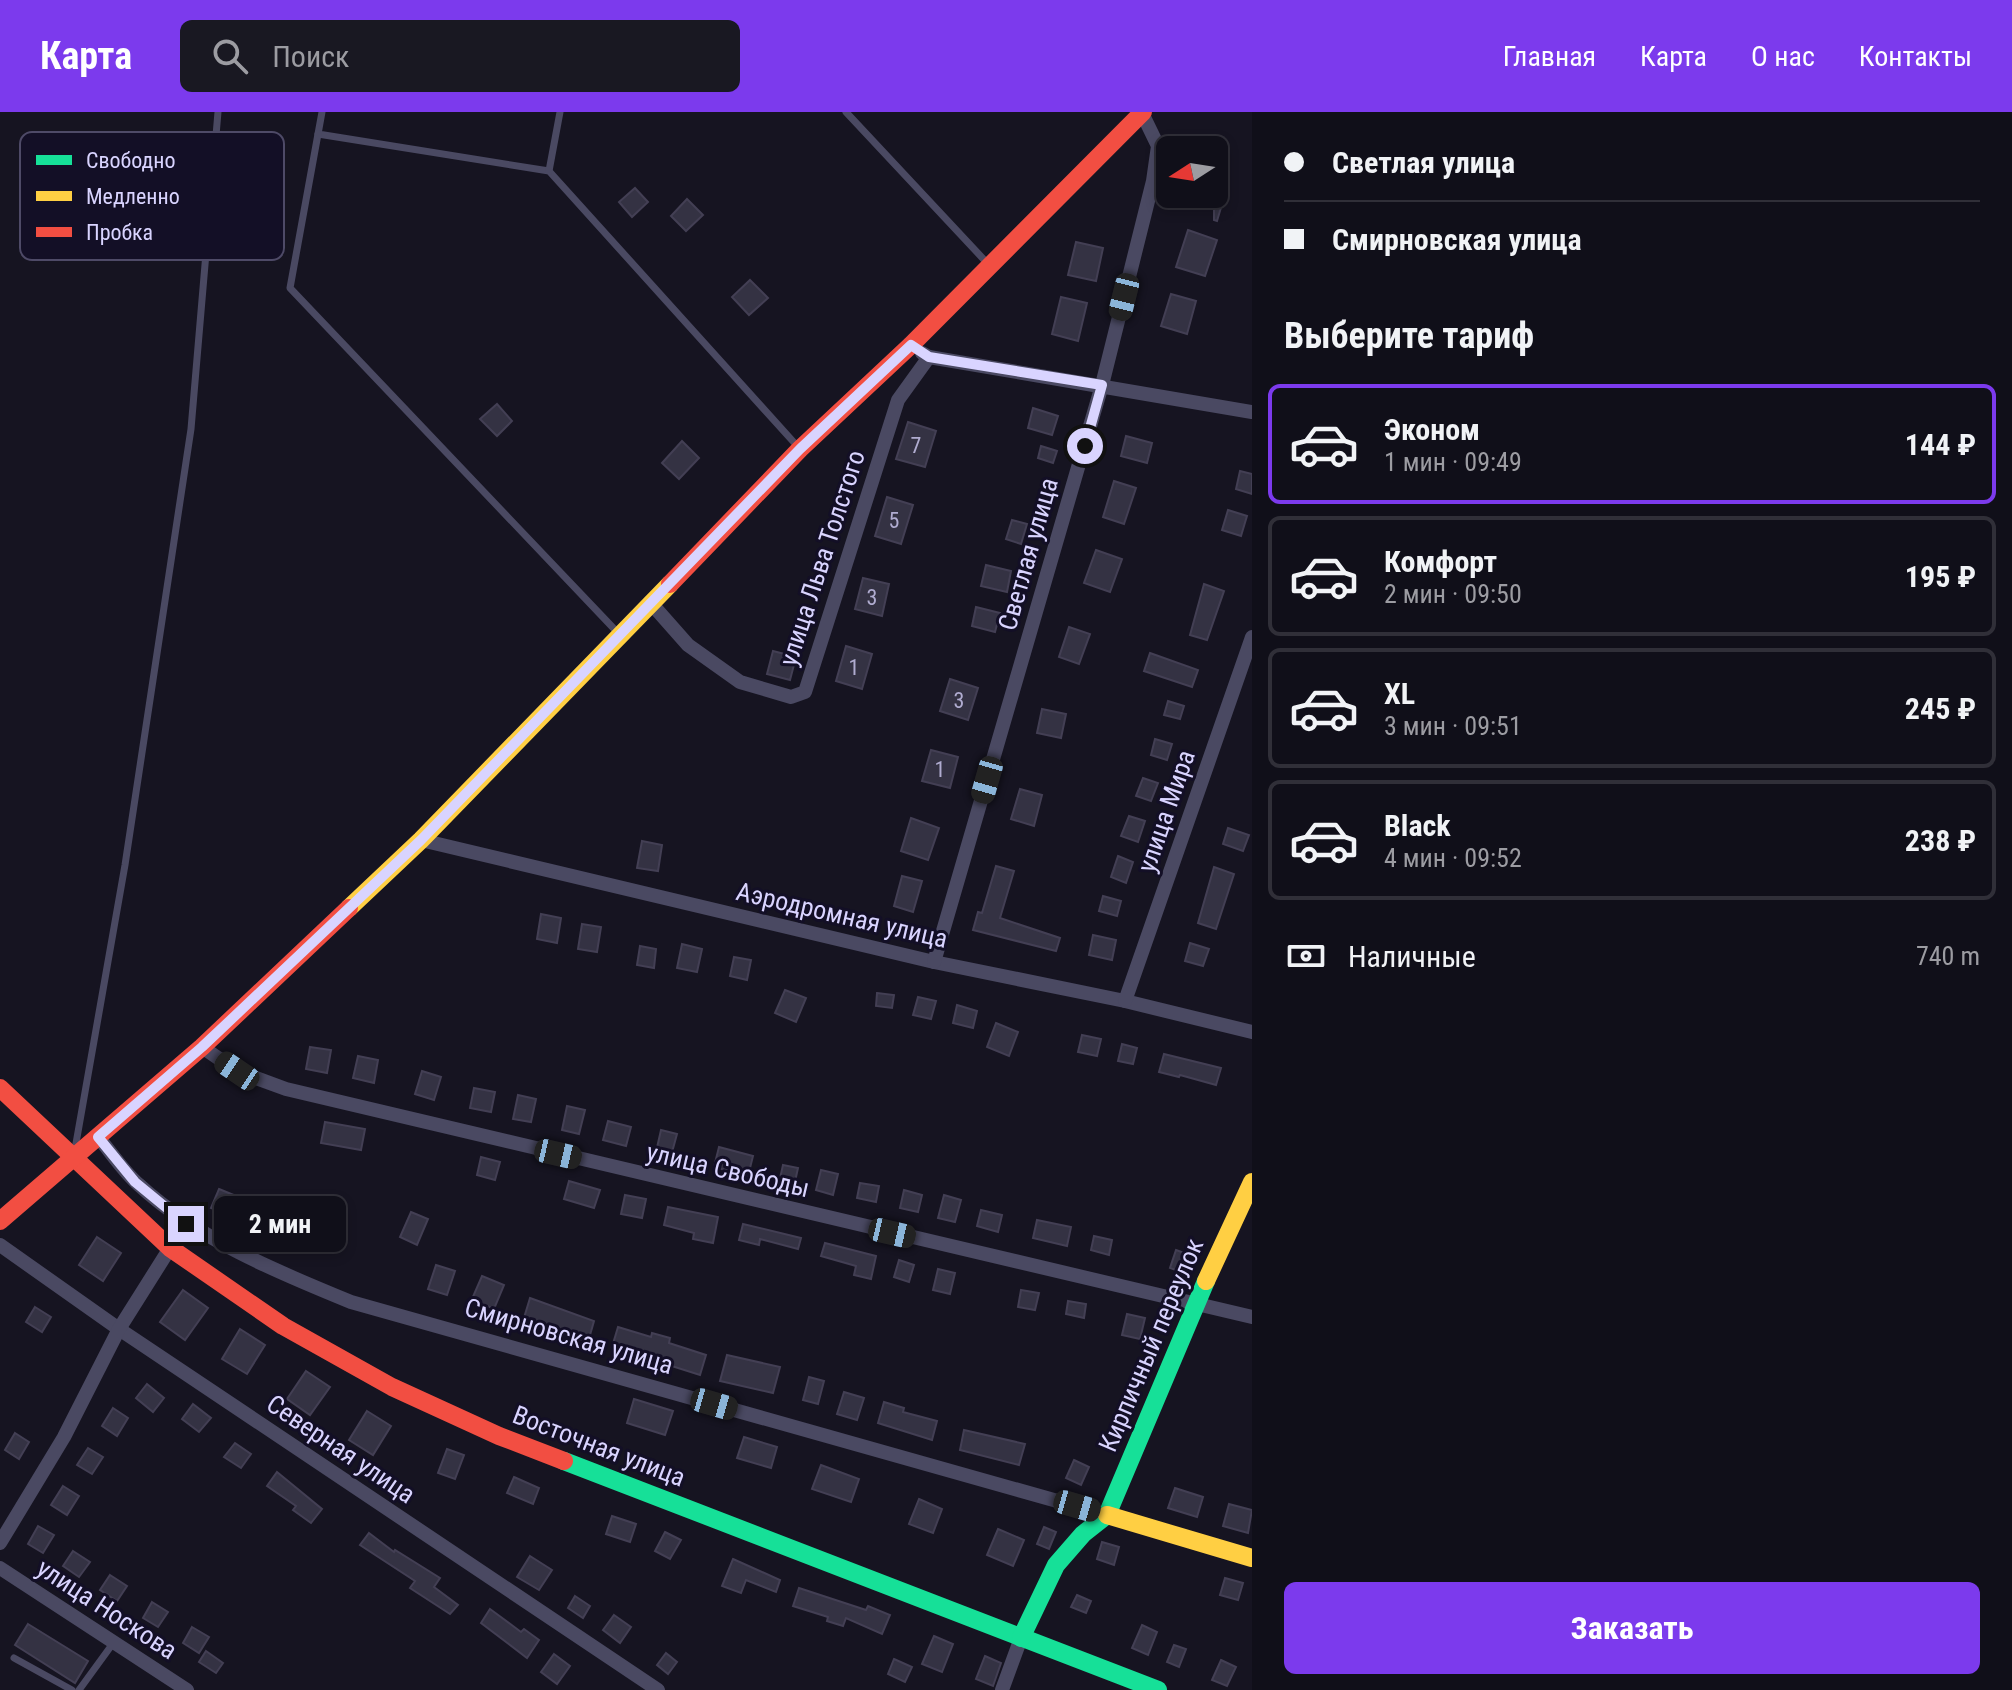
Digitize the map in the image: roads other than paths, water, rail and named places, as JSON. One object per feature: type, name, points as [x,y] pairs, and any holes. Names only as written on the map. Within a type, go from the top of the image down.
[{"type":"street","points":[[0,1221],[202,1047],[421,840],[800,449],[911,345],[1142,112]]},
{"type":"street","name":"Светлая улица","points":[[934,962],[1102,385],[1153,181],[1158,146],[1142,112]]},
{"type":"street","points":[[911,345],[929,357],[1252,412]]},
{"type":"street","name":"улица Льва Толстого","points":[[650,602],[688,645],[740,682],[791,697],[805,692],[898,400],[929,357]]},
{"type":"street","name":"улица Мира","points":[[1125,1001],[1252,637]]},
{"type":"street","name":"Аэродромная улица","points":[[421,840],[934,962],[1125,1001],[1252,1032]]},
{"type":"street","name":"улица Свободы","points":[[202,1047],[237,1071],[286,1089],[1252,1317]]},
{"type":"street","name":"Восточная улица","points":[[0,1088],[170,1248],[283,1326],[392,1387],[499,1436],[1158,1690]]},
{"type":"street","name":"Смирновская улица","points":[[98,1137],[135,1182],[186,1224],[267,1268],[351,1302],[1252,1558]]},
{"type":"street","name":"Кирпичный переулок","points":[[1002,1690],[1021,1638],[1056,1565],[1083,1534],[1107,1515],[1195,1305],[1252,1182]]},
{"type":"street","name":"Северная улица","points":[[0,1245],[119,1329],[658,1690]]},
{"type":"street","points":[[0,1543],[64,1437],[119,1329],[170,1248]]},
{"type":"street","name":"улица Носкова","points":[[0,1568],[187,1690]]},
{"type":"lane","points":[[216,132],[218,112]]},
{"type":"lane","points":[[322,112],[290,288],[619,634]]},
{"type":"lane","points":[[549,171],[560,112]]},
{"type":"lane","points":[[846,112],[990,266]]},
{"type":"lane","points":[[318,134],[549,171],[800,449]]},
{"type":"lane","points":[[73,1159],[125,865],[191,429],[205,260]]},
{"type":"lane","points":[[79,1690],[114,1642]]},
{"type":"lane","points":[[14,1658],[72,1690]]}]
